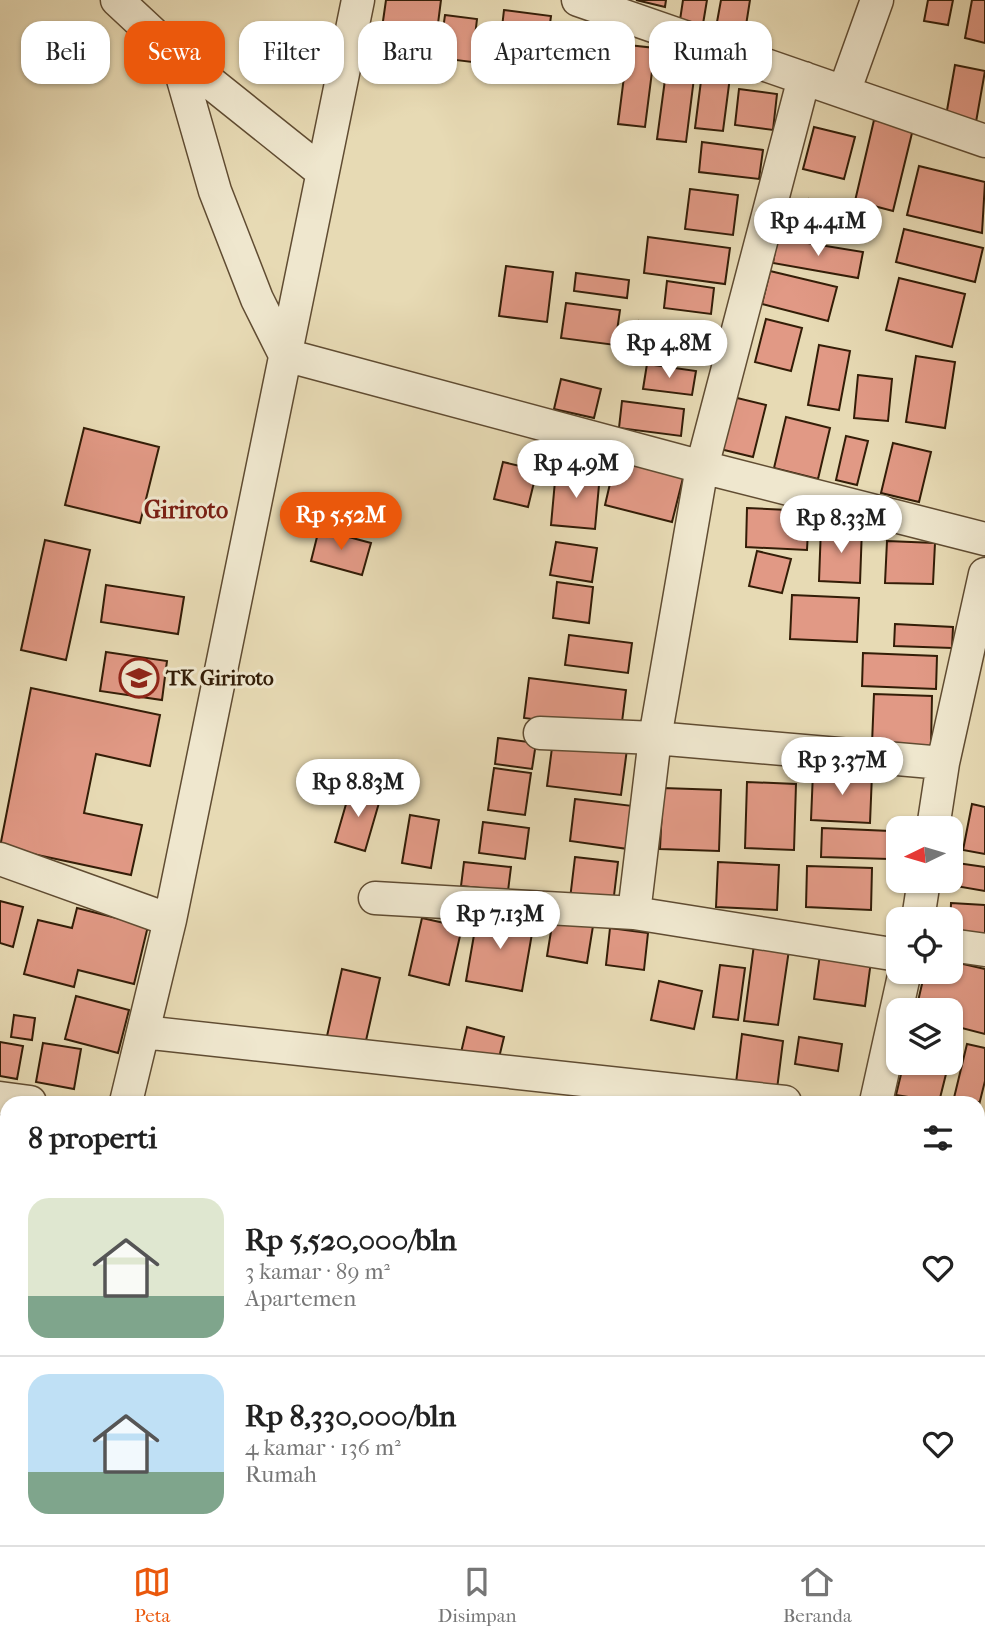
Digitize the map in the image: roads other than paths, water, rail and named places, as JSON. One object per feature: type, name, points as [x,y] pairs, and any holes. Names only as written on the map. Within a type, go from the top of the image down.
[{"type":"street","points":[[117,0],[140,21]]},
{"type":"street","points":[[127,1096],[170,920],[358,0]]},
{"type":"street","points":[[578,0],[985,141]]},
{"type":"street","points":[[844,92],[877,0]]},
{"type":"street","points":[[634,913],[654,738],[702,467],[804,78]]},
{"type":"street","points":[[184,84],[215,191],[257,299],[285,355],[702,467],[985,538]]},
{"type":"street","points":[[212,84],[321,172]]},
{"type":"street","points":[[935,816],[943,763],[985,575]]},
{"type":"street","points":[[540,733],[654,738],[943,763]]},
{"type":"street","points":[[0,859],[170,920]]},
{"type":"street","points":[[375,898],[634,913],[886,953]]},
{"type":"street","points":[[963,947],[985,950]]},
{"type":"street","points":[[877,1096],[902,984]]},
{"type":"street","points":[[143,1032],[731,1096]]},
{"type":"place","name":"TK Giriroto","points":[[139,678]]},
{"type":"district","name":"Giriroto","points":[[186,510]]}]
